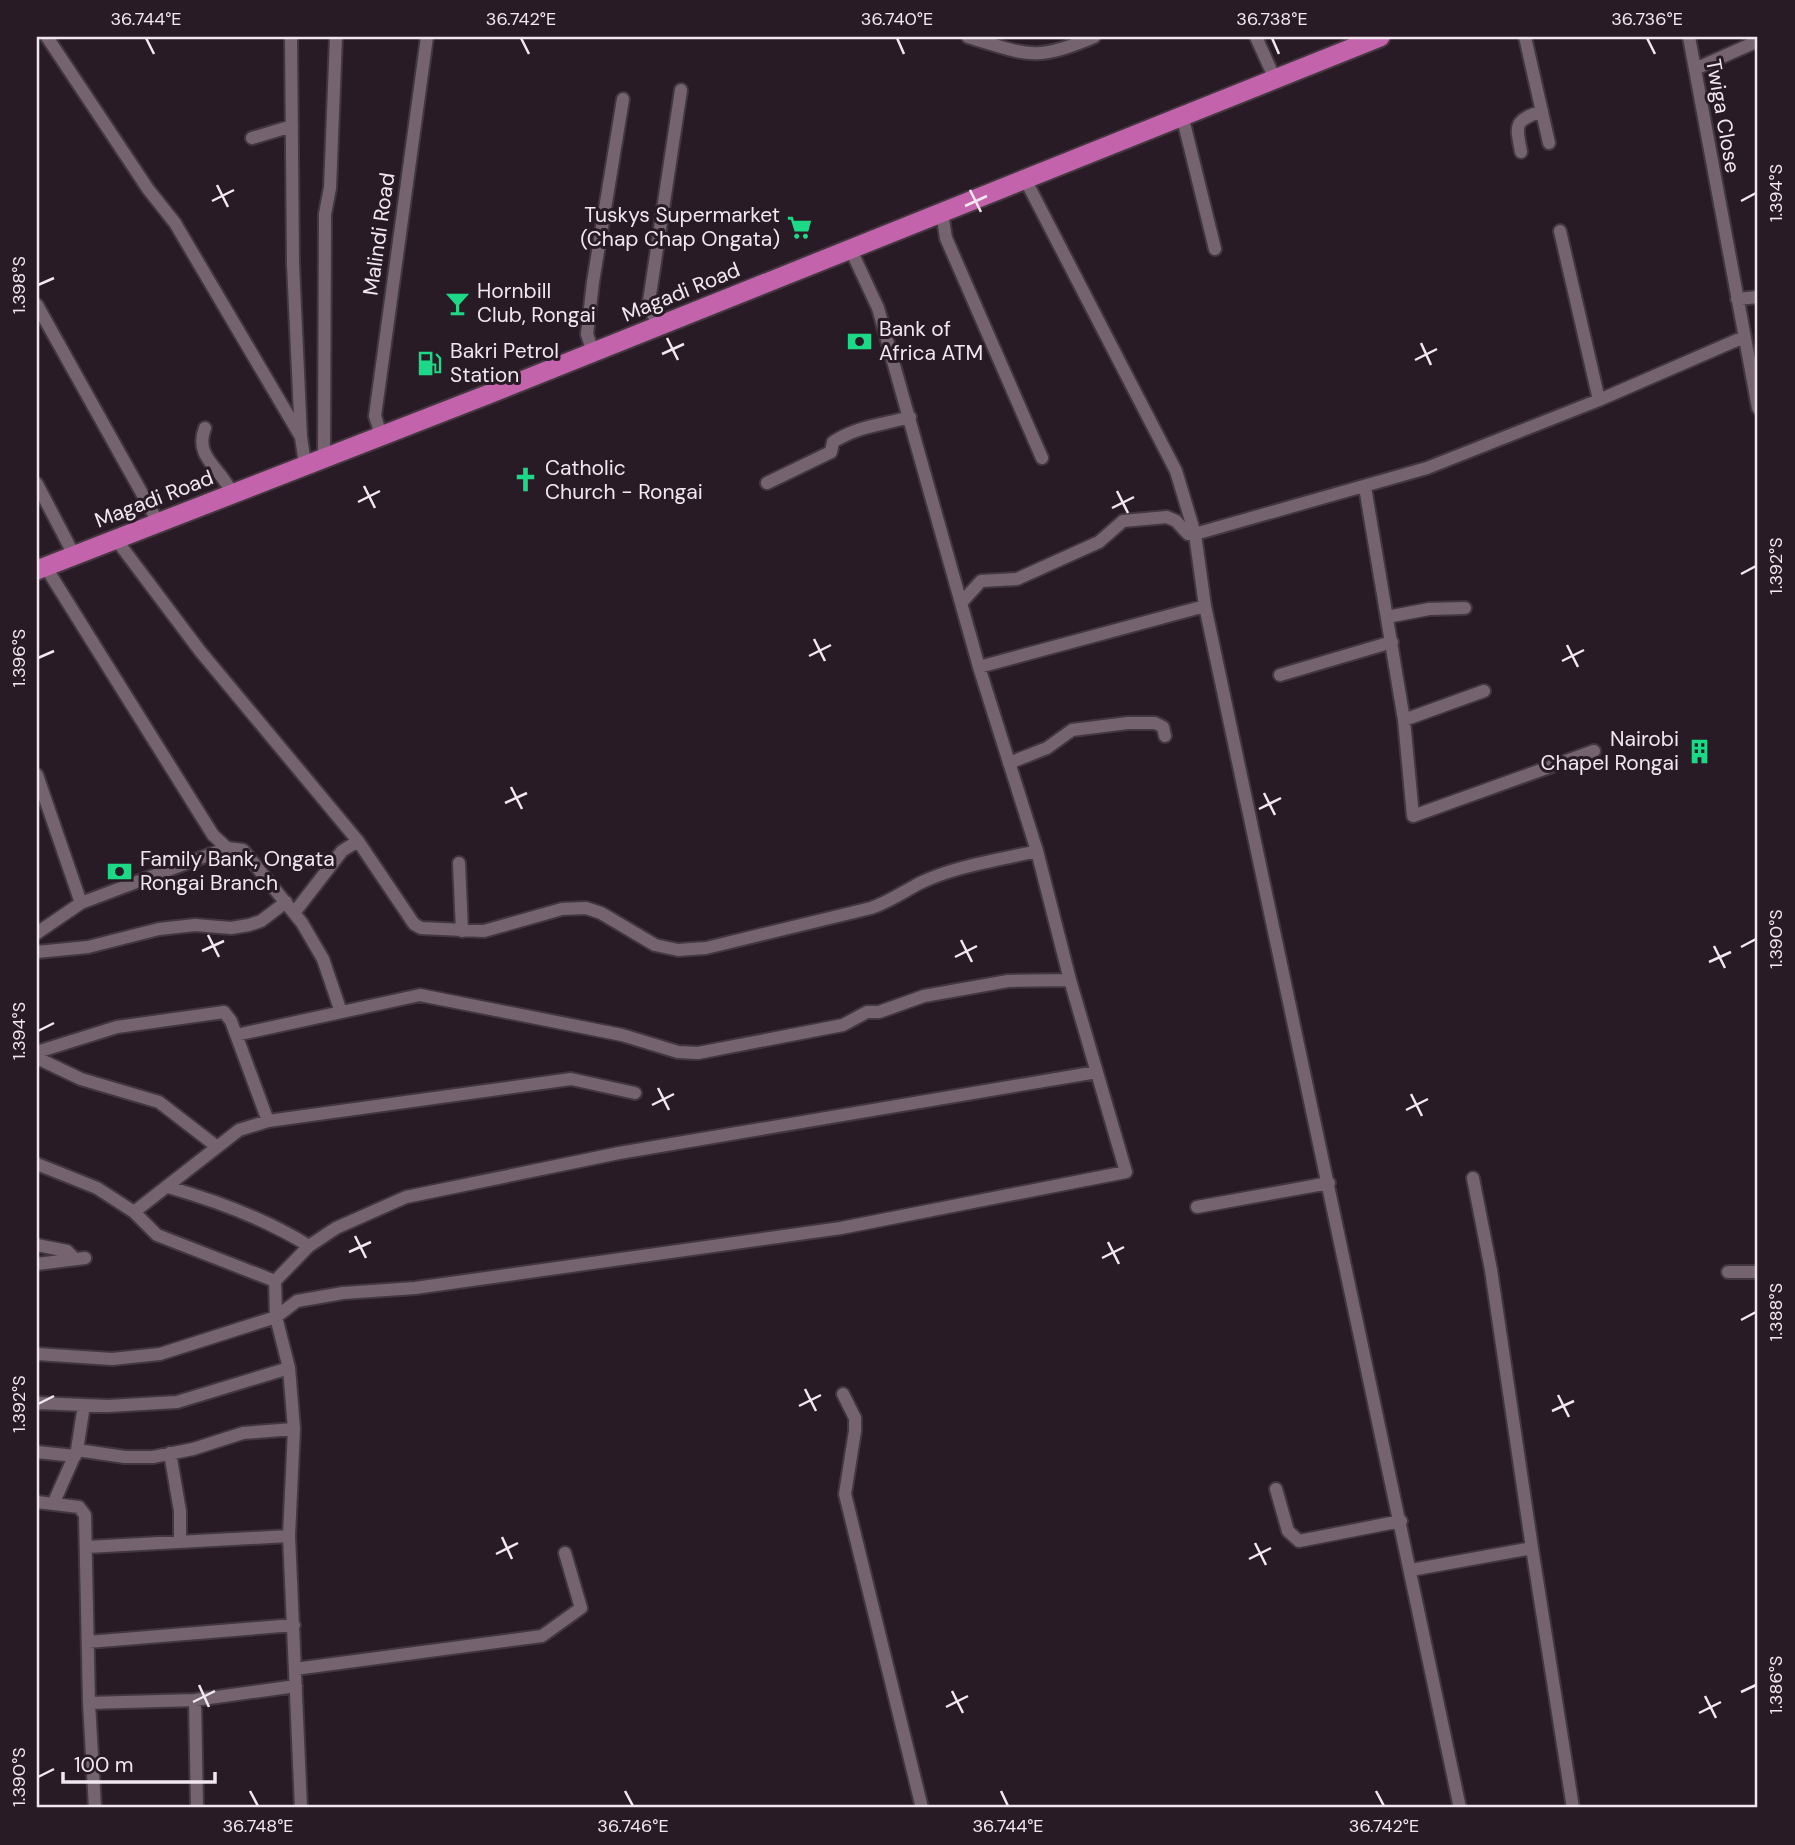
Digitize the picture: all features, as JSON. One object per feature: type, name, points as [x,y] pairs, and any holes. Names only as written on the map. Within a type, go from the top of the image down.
[{"type":"highway","name":"Magadi Road","points":[[41,568],[593,352],[1380,37]]},
{"type":"street","points":[[47,37],[148,190],[175,223],[301,438]]},
{"type":"street","points":[[291,37],[293,264],[301,438],[305,464]]},
{"type":"street","points":[[324,457],[325,214],[330,188],[336,37]]},
{"type":"street","name":"Malindi Road","points":[[381,435],[375,416],[427,37]]},
{"type":"street","points":[[968,37],[1029,56],[1076,40],[1094,37]]},
{"type":"street","points":[[1256,37],[1275,79]]},
{"type":"street","points":[[1525,37],[1549,143]]},
{"type":"street","name":"Twiga Close","points":[[1689,37],[1758,408]]},
{"type":"street","points":[[1695,69],[1758,41]]},
{"type":"street","points":[[661,325],[648,307],[681,90]]},
{"type":"street","points":[[593,352],[587,334],[589,308],[623,99]]},
{"type":"street","points":[[1521,152],[1516,128],[1519,122],[1542,111]]},
{"type":"street","points":[[1182,115],[1215,249]]},
{"type":"street","points":[[252,138],[292,127]]},
{"type":"street","points":[[1025,179],[1176,471],[1460,1808]]},
{"type":"street","points":[[942,213],[946,238],[1042,458]]},
{"type":"street","points":[[1560,231],[1600,400]]},
{"type":"street","points":[[37,1354],[134,1358],[160,1354],[276,1318],[297,1301],[343,1293],[415,1288],[841,1228],[1126,1172],[1070,980],[1037,851],[979,667],[878,308],[850,248]]},
{"type":"street","points":[[1737,299],[1758,297]]},
{"type":"street","points":[[37,305],[158,522]]},
{"type":"street","points":[[1191,534],[1427,468],[1600,400],[1744,337]]},
{"type":"street","points":[[767,483],[831,452],[832,442],[858,428],[870,428],[910,417]]},
{"type":"street","points":[[205,428],[200,439],[204,456],[227,478],[232,494]]},
{"type":"street","points":[[37,484],[74,555]]},
{"type":"street","points":[[1366,487],[1404,720],[1411,813],[1417,817],[1594,751]]},
{"type":"street","points":[[961,603],[981,581],[1017,579],[1099,542],[1123,521],[1167,517],[1191,534]]},
{"type":"street","points":[[115,538],[200,651],[358,841],[414,924],[438,931],[484,931],[562,909],[586,908],[601,913],[655,945],[678,950],[705,948],[870,908],[894,900],[920,883],[952,872],[1037,851]]},
{"type":"street","points":[[41,568],[213,835],[227,848],[249,854],[294,913],[323,959],[341,1012]]},
{"type":"street","points":[[979,667],[1205,606]]},
{"type":"street","points":[[1387,617],[1429,608],[1465,608]]},
{"type":"street","points":[[1280,675],[1391,642]]},
{"type":"street","points":[[1404,720],[1484,691]]},
{"type":"street","points":[[1009,762],[1047,748],[1072,730],[1114,723],[1155,723],[1163,727],[1165,736]]},
{"type":"street","points":[[37,775],[81,903]]},
{"type":"street","points":[[294,913],[342,851],[358,841]]},
{"type":"street","points":[[37,933],[81,903],[227,848]]},
{"type":"street","points":[[459,863],[462,931]]},
{"type":"street","points":[[37,952],[88,947],[159,929],[195,925],[231,928],[249,925],[261,921],[286,902]]},
{"type":"street","points":[[236,1035],[420,995],[622,1035],[678,1052],[698,1052],[843,1025],[867,1012],[879,1012],[924,996],[1008,981],[1070,980]]},
{"type":"street","points":[[37,1052],[117,1027],[216,1010],[224,1012],[236,1035],[268,1121]]},
{"type":"street","points":[[37,1058],[81,1079],[159,1102],[216,1146]]},
{"type":"street","points":[[301,1808],[289,1536],[294,1429],[289,1368],[276,1318],[275,1281],[309,1245],[336,1228],[416,1195],[619,1153],[1097,1072]]},
{"type":"street","points":[[134,1212],[239,1130],[268,1121],[571,1079],[635,1093]]},
{"type":"street","points":[[37,1164],[97,1188],[134,1212],[157,1235],[275,1281]]},
{"type":"street","points":[[1473,1178],[1491,1270],[1573,1808]]},
{"type":"street","points":[[1196,1207],[1329,1182]]},
{"type":"street","points":[[169,1187],[208,1199],[288,1232],[309,1245]]},
{"type":"street","points":[[37,1245],[67,1251],[80,1259],[37,1264]]},
{"type":"street","points":[[1728,1272],[1758,1272]]},
{"type":"street","points":[[37,1403],[84,1405],[177,1402],[289,1368]]},
{"type":"street","points":[[843,1394],[855,1418],[845,1494],[922,1808]]},
{"type":"street","points":[[54,1502],[76,1453],[84,1405]]},
{"type":"street","points":[[37,1452],[125,1457],[170,1453],[243,1433],[294,1429]]},
{"type":"street","points":[[170,1453],[180,1511],[180,1540]]},
{"type":"street","points":[[1276,1489],[1288,1531],[1299,1541],[1401,1521]]},
{"type":"street","points":[[37,1502],[54,1502],[83,1510],[87,1547],[89,1703],[95,1808]]},
{"type":"street","points":[[87,1547],[289,1536]]},
{"type":"street","points":[[1411,1570],[1532,1548]]},
{"type":"street","points":[[295,1669],[546,1634],[582,1608],[565,1553]]},
{"type":"street","points":[[88,1642],[294,1625]]},
{"type":"street","points":[[89,1703],[195,1700],[296,1686]]},
{"type":"street","points":[[195,1700],[197,1808]]},
{"type":"place","name":"Tuskys Supermarket (Chap Chap Ongata)","points":[[800,227]]},
{"type":"place","name":"Hornbill Club, Rongai","points":[[457,303]]},
{"type":"place","name":"Bank of Africa ATM","points":[[859,341]]},
{"type":"place","name":"Bakri Petrol Station","points":[[430,363]]},
{"type":"place","name":"Catholic Church - Rongai","points":[[525,480]]},
{"type":"place","name":"Nairobi Chapel Rongai","points":[[1699,751]]},
{"type":"place","name":"Family Bank, Ongata Rongai Branch","points":[[120,871]]}]
